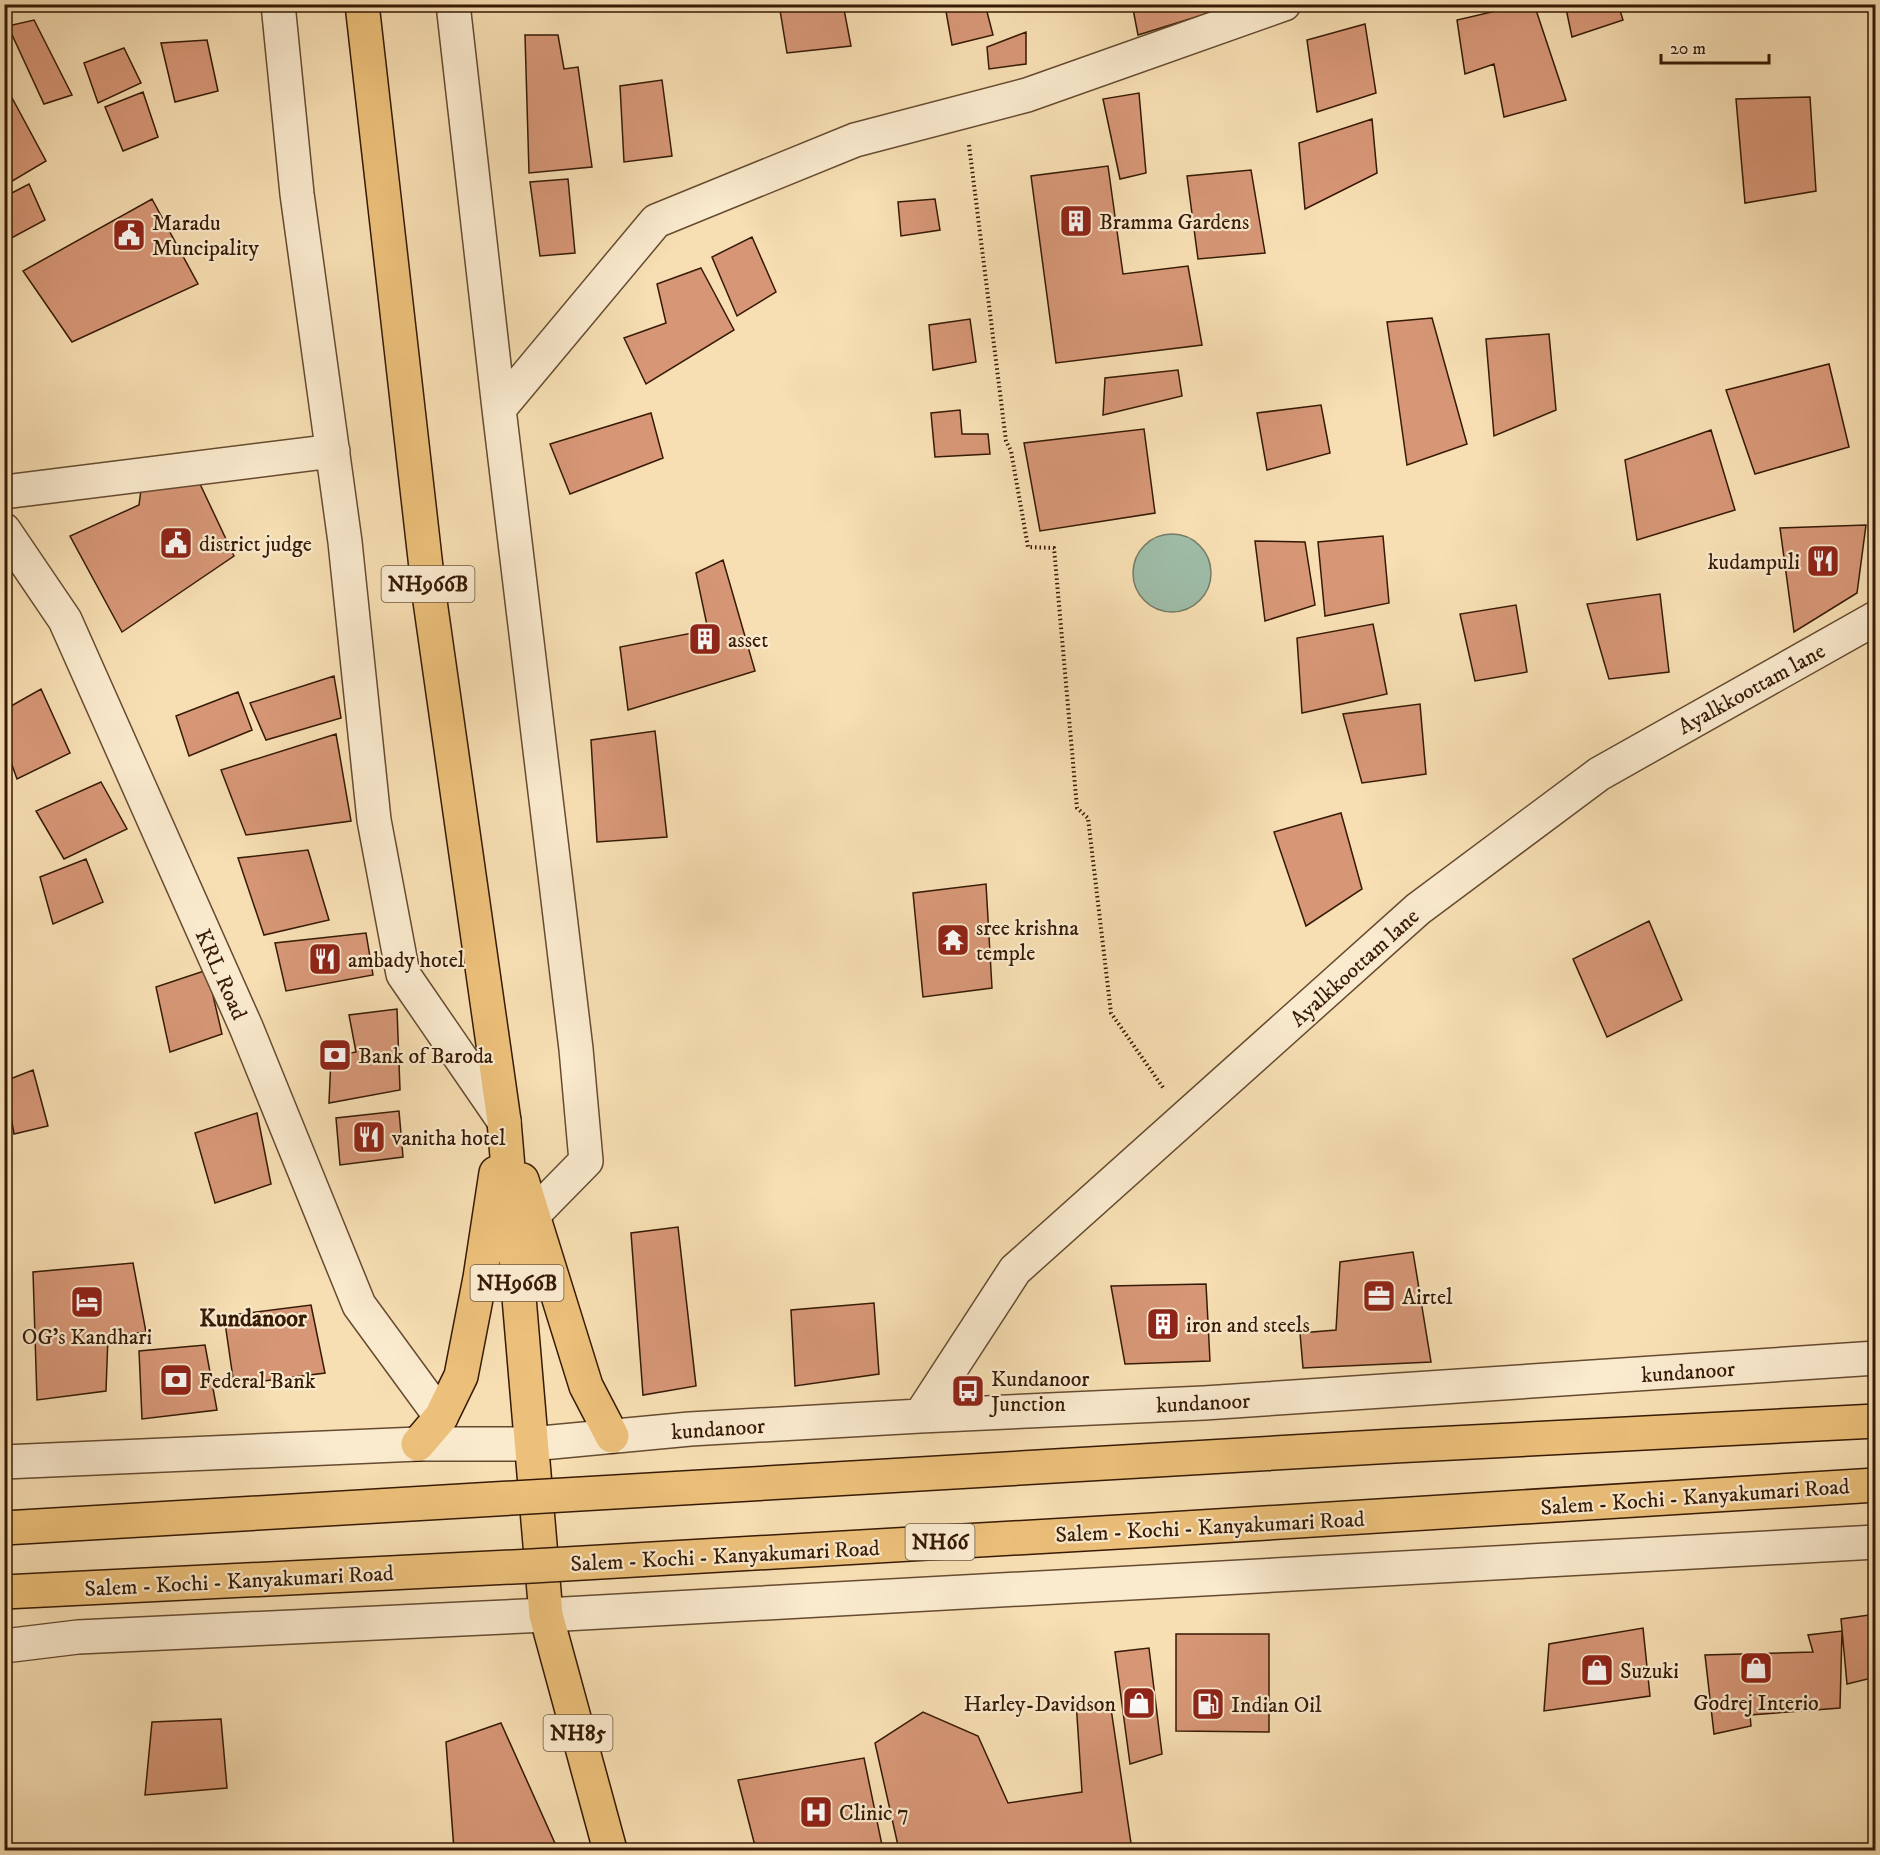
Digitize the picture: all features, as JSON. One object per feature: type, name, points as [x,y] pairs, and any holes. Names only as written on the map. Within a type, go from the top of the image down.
[{"type":"highway","name":"NH966B","points":[[362,4],[429,594],[504,1121],[531,1444]]},
{"type":"highway","points":[[504,1121],[586,1386],[612,1436]]},
{"type":"highway","points":[[418,1444],[441,1417],[461,1376],[480,1278],[504,1121]]},
{"type":"highway","points":[[4,1528],[1875,1420]]},
{"type":"highway","points":[[531,1444],[546,1615]]},
{"type":"highway","name":"Salem - Kochi - Kanyakumari Road","points":[[4,1592],[544,1565],[1141,1531],[1875,1485]]},
{"type":"highway","name":"NH85","points":[[546,1615],[610,1851]]},
{"type":"street","points":[[278,4],[297,194],[345,542],[374,820],[404,975],[504,1121]]},
{"type":"street","points":[[453,4],[575,1037],[586,1161],[533,1215]]},
{"type":"street","points":[[500,409],[656,221],[855,140],[1027,95],[1238,12],[1284,4]]},
{"type":"street","points":[[4,492],[333,451]]},
{"type":"street","name":"KRL Road","points":[[4,530],[65,620],[246,1028],[359,1305],[441,1417]]},
{"type":"street","name":"Ayalkkoottam lane","points":[[920,1416],[1015,1270],[1418,909],[1599,774],[1875,618]]},
{"type":"street","name":"kundanoor","points":[[4,1462],[418,1444],[531,1444],[612,1436],[920,1416],[1204,1403],[1875,1358]]},
{"type":"street","points":[[4,1646],[78,1637],[546,1615],[1875,1542]]},
{"type":"path","points":[[965,111],[1005,441],[1011,451],[1028,547],[1054,549],[1077,808],[1088,818],[1111,1013],[1184,1119]]},
{"type":"shaded area","points":[[1172,534],[1187,537],[1199,546],[1208,558],[1211,573],[1208,588],[1199,600],[1187,609],[1172,612],[1157,609],[1145,600],[1136,588],[1133,573],[1136,558],[1145,546],[1157,537]]},
{"type":"building","points":[[779,4],[843,4],[851,46],[787,53]]},
{"type":"building","points":[[985,4],[993,35],[952,45],[945,6]]},
{"type":"building","points":[[1132,4],[1208,4],[1209,13],[1138,35]]},
{"type":"building","points":[[1534,4],[1566,100],[1504,117],[1494,64],[1465,74],[1457,20]]},
{"type":"building","points":[[1565,4],[1618,4],[1623,20],[1572,37]]},
{"type":"building","points":[[34,20],[72,95],[44,104],[8,26]]},
{"type":"building","points":[[1365,24],[1376,93],[1317,112],[1307,40]]},
{"type":"building","points":[[1026,32],[1026,64],[989,69],[987,47]]},
{"type":"building","points":[[525,35],[558,35],[564,69],[578,67],[592,167],[529,173]]},
{"type":"building","points":[[207,40],[218,91],[175,102],[161,43]]},
{"type":"building","points":[[124,48],[141,83],[98,103],[84,63]]},
{"type":"building","points":[[662,80],[672,156],[624,162],[620,86]]},
{"type":"building","points":[[4,83],[46,161],[4,186]]},
{"type":"building","points":[[143,92],[158,137],[123,151],[105,107]]},
{"type":"building","points":[[1139,93],[1146,173],[1120,179],[1103,99]]},
{"type":"building","points":[[1810,97],[1816,191],[1745,203],[1736,99]]},
{"type":"building","points":[[1372,119],[1377,173],[1305,209],[1299,143]]},
{"type":"building","name":"Bramma Gardens","points":[[1108,166],[1123,274],[1188,266],[1202,345],[1056,363],[1031,176]]},
{"type":"building","points":[[1251,170],[1265,253],[1198,259],[1187,176]]},
{"type":"building","points":[[568,179],[575,253],[540,256],[530,182]]},
{"type":"building","points":[[29,184],[45,220],[4,242],[4,197]]},
{"type":"building","name":"Maradu Muncipality","points":[[152,199],[198,284],[72,342],[23,271]]},
{"type":"building","points":[[935,199],[940,230],[901,236],[898,202]]},
{"type":"building","points":[[752,237],[776,292],[737,316],[712,257]]},
{"type":"building","points":[[701,268],[734,330],[646,384],[624,338],[666,323],[657,284]]},
{"type":"building","points":[[1432,318],[1467,444],[1407,465],[1387,322]]},
{"type":"building","points":[[970,319],[976,362],[933,370],[929,325]]},
{"type":"building","points":[[1549,334],[1556,410],[1494,436],[1486,339]]},
{"type":"building","points":[[1829,364],[1849,447],[1755,474],[1726,390]]},
{"type":"building","points":[[1178,370],[1182,396],[1103,415],[1105,378]]},
{"type":"building","points":[[1321,405],[1330,453],[1267,470],[1257,413]]},
{"type":"building","points":[[960,410],[962,434],[988,434],[990,454],[935,457],[931,413]]},
{"type":"building","points":[[651,413],[663,458],[570,494],[550,444]]},
{"type":"building","points":[[1144,429],[1155,513],[1040,531],[1024,443]]},
{"type":"building","points":[[1711,430],[1735,510],[1637,540],[1625,460]]},
{"type":"building","name":"district judge","points":[[200,484],[234,556],[122,632],[70,536],[139,505],[141,490]]},
{"type":"building","name":"kudampuli","points":[[1866,525],[1857,593],[1794,632],[1780,528]]},
{"type":"building","points":[[1383,536],[1389,603],[1325,616],[1318,542]]},
{"type":"building","points":[[1255,541],[1305,542],[1315,605],[1265,621]]},
{"type":"building","name":"asset","points":[[723,560],[755,671],[628,710],[620,647],[708,630],[696,573]]},
{"type":"building","points":[[1660,594],[1669,672],[1609,679],[1587,604]]},
{"type":"building","points":[[1516,605],[1527,672],[1475,681],[1460,614]]},
{"type":"building","points":[[1373,624],[1387,694],[1302,713],[1297,638]]},
{"type":"building","points":[[334,676],[341,718],[266,740],[250,703]]},
{"type":"building","points":[[41,689],[70,753],[17,779],[4,743],[4,710]]},
{"type":"building","points":[[238,692],[252,730],[189,756],[176,716]]},
{"type":"building","points":[[1420,704],[1426,774],[1362,783],[1343,714]]},
{"type":"building","points":[[655,731],[667,837],[597,842],[591,740]]},
{"type":"building","points":[[336,734],[351,821],[246,835],[221,770]]},
{"type":"building","points":[[101,782],[127,829],[64,859],[36,811]]},
{"type":"building","points":[[1341,813],[1362,889],[1306,926],[1274,832]]},
{"type":"building","points":[[308,850],[329,920],[264,935],[238,858]]},
{"type":"building","points":[[86,859],[103,902],[53,924],[40,877]]},
{"type":"building","name":"sree krishna temple","points":[[986,884],[992,988],[923,997],[913,893]]},
{"type":"building","points":[[1649,921],[1682,1000],[1607,1037],[1573,959]]},
{"type":"building","name":"ambady hotel","points":[[366,933],[373,975],[286,991],[275,943]]},
{"type":"building","points":[[207,970],[222,1034],[170,1052],[156,987]]},
{"type":"building","points":[[397,1009],[400,1090],[329,1103],[331,1057],[356,1052],[349,1015]]},
{"type":"building","points":[[33,1070],[48,1126],[14,1134],[5,1081]]},
{"type":"building","name":"vanitha hotel","points":[[399,1111],[403,1157],[340,1165],[336,1118]]},
{"type":"building","points":[[257,1113],[271,1184],[215,1203],[195,1133]]},
{"type":"building","points":[[678,1227],[696,1386],[643,1395],[631,1233]]},
{"type":"building","name":"Airtel","points":[[1413,1252],[1431,1362],[1303,1368],[1300,1333],[1336,1330],[1340,1262]]},
{"type":"building","name":"OG's Kandhari","points":[[133,1263],[146,1332],[108,1336],[106,1391],[37,1400],[33,1272]]},
{"type":"building","name":"iron and steels","points":[[1206,1284],[1210,1361],[1125,1364],[1111,1286]]},
{"type":"building","points":[[874,1303],[879,1374],[795,1386],[791,1310]]},
{"type":"building","points":[[311,1305],[325,1373],[234,1385],[224,1316]]},
{"type":"building","name":"Federal Bank","points":[[205,1345],[217,1410],[142,1419],[139,1351]]},
{"type":"building","points":[[1876,1614],[1876,1677],[1847,1684],[1841,1619]]},
{"type":"building","name":"Suzuki","points":[[1643,1628],[1650,1696],[1544,1711],[1549,1644]]},
{"type":"building","points":[[1842,1631],[1840,1708],[1750,1715],[1751,1726],[1714,1734],[1705,1655],[1813,1652],[1808,1635]]},
{"type":"building","points":[[1176,1634],[1269,1634],[1269,1732],[1176,1731]]},
{"type":"building","name":"Harley-Davidson","points":[[1149,1648],[1162,1754],[1130,1764],[1115,1652]]},
{"type":"building","points":[[1076,1701],[1110,1702],[1132,1850],[899,1850],[875,1743],[923,1712],[978,1736],[1008,1803],[1082,1792]]},
{"type":"building","points":[[221,1719],[227,1788],[145,1795],[152,1722]]},
{"type":"building","points":[[501,1723],[558,1850],[454,1850],[446,1742]]},
{"type":"building","points":[[864,1758],[883,1850],[756,1850],[738,1780]]},
{"type":"place","name":"Bramma Gardens","points":[[1076,221]]},
{"type":"place","name":"Maradu Muncipality","points":[[129,235]]},
{"type":"place","name":"district judge","points":[[176,543]]},
{"type":"place","name":"kudampuli","points":[[1823,561]]},
{"type":"place","name":"asset","points":[[705,639]]},
{"type":"place","name":"sree krishna temple","points":[[953,940]]},
{"type":"place","name":"ambady hotel","points":[[325,959]]},
{"type":"place","name":"Bank of Baroda","points":[[335,1055]]},
{"type":"place","name":"vanitha hotel","points":[[369,1137]]},
{"type":"place","name":"Airtel","points":[[1379,1296]]},
{"type":"place","name":"OG's Kandhari","points":[[87,1302]]},
{"type":"place","name":"iron and steels","points":[[1163,1324]]},
{"type":"place","name":"Federal Bank","points":[[176,1380]]},
{"type":"place","name":"Kundanoor Junction","points":[[968,1391]]},
{"type":"place","name":"Godrej Interio","points":[[1756,1668]]},
{"type":"place","name":"Suzuki","points":[[1597,1670]]},
{"type":"place","name":"Harley-Davidson","points":[[1139,1703]]},
{"type":"place","name":"Indian Oil","points":[[1208,1704]]},
{"type":"place","name":"Clinic 7","points":[[816,1812]]},
{"type":"district","name":"Kundanoor","points":[[253,1318]]}]
